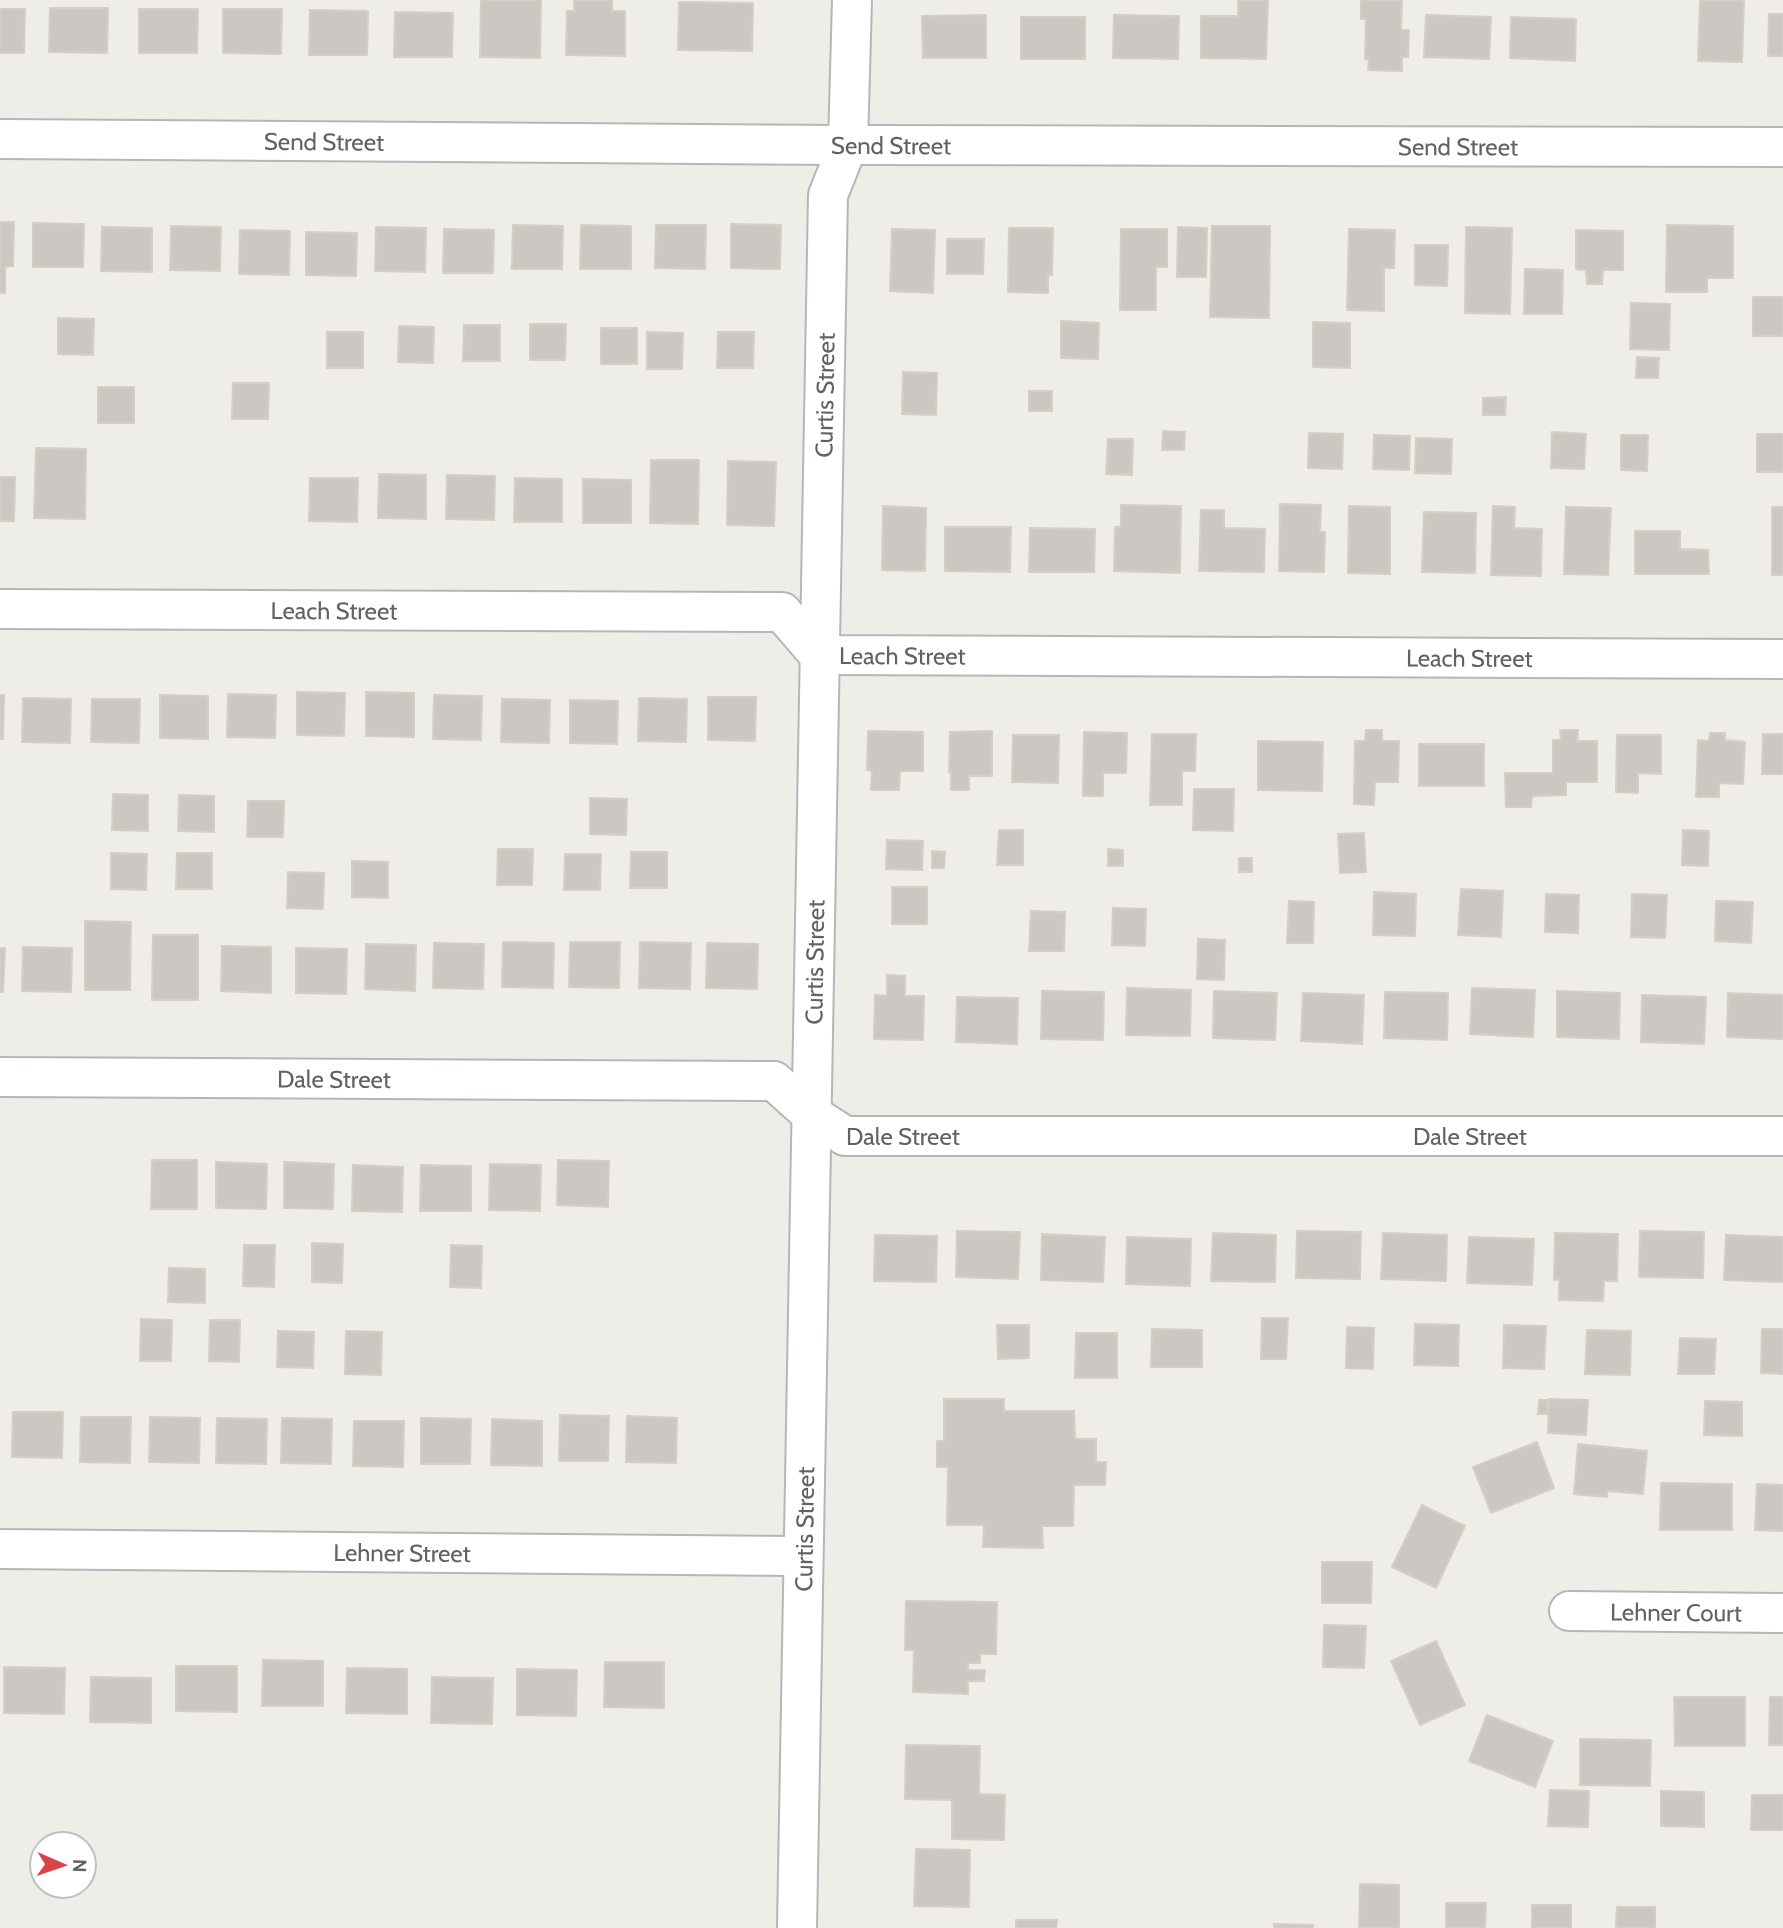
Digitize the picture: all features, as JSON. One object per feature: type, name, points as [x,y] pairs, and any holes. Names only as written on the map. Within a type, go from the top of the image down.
[{"type":"street","name":"Curtis Street","points":[[797,1928],[828,195],[848,145],[852,0]]},
{"type":"street","name":"Send Street","points":[[0,139],[848,145],[1783,147]]},
{"type":"street","name":"Leach Street","points":[[0,609],[782,612],[819,655],[1783,659]]},
{"type":"street","name":"Dale Street","points":[[0,1077],[774,1081],[811,1114],[845,1136],[1783,1136]]},
{"type":"street","name":"Lehner Street","points":[[0,1549],[803,1556]]},
{"type":"street","name":"Lehner Court","points":[[1569,1611],[1783,1613]]},
{"type":"building","points":[[481,0],[541,0],[540,58],[480,57]]},
{"type":"building","points":[[574,0],[612,0],[612,11],[625,11],[625,56],[566,55],[567,11],[574,11]]},
{"type":"building","points":[[1238,0],[1268,0],[1266,59],[1201,58],[1201,16],[1238,16]]},
{"type":"building","points":[[1361,0],[1402,0],[1401,30],[1409,30],[1408,57],[1402,57],[1402,71],[1368,70],[1369,59],[1365,59],[1366,19],[1361,19]]},
{"type":"building","points":[[1700,0],[1744,0],[1742,62],[1698,61]]},
{"type":"building","points":[[679,2],[753,3],[752,51],[678,50]]},
{"type":"building","points":[[50,8],[108,8],[107,53],[49,52]]},
{"type":"building","points":[[0,9],[25,9],[24,53],[0,53]]},
{"type":"building","points":[[139,9],[198,9],[197,53],[139,53]]},
{"type":"building","points":[[223,9],[282,9],[281,54],[223,53]]},
{"type":"building","points":[[310,10],[368,11],[367,55],[309,55]]},
{"type":"building","points":[[395,12],[453,13],[452,57],[394,57]]},
{"type":"building","points":[[1769,14],[1783,14],[1783,56],[1768,56]]},
{"type":"building","points":[[986,15],[986,58],[923,58],[922,16]]},
{"type":"building","points":[[1114,15],[1179,16],[1178,59],[1113,58]]},
{"type":"building","points":[[1426,15],[1491,17],[1489,59],[1424,57]]},
{"type":"building","points":[[1021,17],[1085,17],[1085,59],[1021,59]]},
{"type":"building","points":[[1511,17],[1576,19],[1575,61],[1510,58]]},
{"type":"building","points":[[0,222],[14,222],[13,266],[5,267],[5,293],[0,293]]},
{"type":"building","points":[[33,223],[84,224],[83,267],[33,267]]},
{"type":"building","points":[[731,224],[781,225],[780,269],[731,268]]},
{"type":"building","points":[[513,225],[563,226],[562,269],[512,269]]},
{"type":"building","points":[[581,225],[631,226],[631,269],[580,269]]},
{"type":"building","points":[[656,225],[706,225],[705,269],[655,268]]},
{"type":"building","points":[[1667,225],[1733,226],[1733,278],[1707,278],[1707,292],[1666,292]]},
{"type":"building","points":[[171,226],[221,227],[220,271],[170,270]]},
{"type":"building","points":[[1212,226],[1270,226],[1269,318],[1210,317]]},
{"type":"building","points":[[102,227],[152,228],[152,272],[101,271]]},
{"type":"building","points":[[376,227],[426,228],[425,272],[375,271]]},
{"type":"building","points":[[1178,227],[1207,228],[1206,277],[1177,277]]},
{"type":"building","points":[[1466,227],[1512,228],[1510,314],[1465,313]]},
{"type":"building","points":[[1009,228],[1053,228],[1052,275],[1048,275],[1048,293],[1008,292]]},
{"type":"building","points":[[444,229],[494,230],[493,273],[443,273]]},
{"type":"building","points":[[892,229],[935,230],[933,293],[890,291]]},
{"type":"building","points":[[1121,229],[1167,229],[1167,267],[1156,267],[1156,310],[1120,310]]},
{"type":"building","points":[[1349,229],[1395,230],[1394,268],[1384,268],[1384,311],[1347,310]]},
{"type":"building","points":[[240,230],[290,231],[289,275],[239,274]]},
{"type":"building","points":[[1576,230],[1623,231],[1623,270],[1603,270],[1602,284],[1587,284],[1586,270],[1576,269]]},
{"type":"building","points":[[306,232],[357,233],[356,276],[306,275]]},
{"type":"building","points":[[947,239],[984,239],[983,274],[947,274]]},
{"type":"building","points":[[1415,245],[1448,245],[1447,286],[1415,285]]},
{"type":"building","points":[[1525,269],[1563,270],[1562,314],[1524,314]]},
{"type":"building","points":[[1753,297],[1783,297],[1783,336],[1753,336]]},
{"type":"building","points":[[1631,303],[1670,304],[1669,350],[1630,349]]},
{"type":"building","points":[[58,318],[94,319],[93,355],[58,354]]},
{"type":"building","points":[[1061,321],[1099,323],[1098,359],[1061,358]]},
{"type":"building","points":[[1313,322],[1350,323],[1350,368],[1313,367]]},
{"type":"building","points":[[530,324],[566,324],[565,360],[530,360]]},
{"type":"building","points":[[464,325],[500,325],[500,361],[463,361]]},
{"type":"building","points":[[399,326],[434,327],[433,363],[398,362]]},
{"type":"building","points":[[601,328],[637,328],[637,364],[601,364]]},
{"type":"building","points":[[327,332],[363,332],[363,368],[327,368]]},
{"type":"building","points":[[647,332],[683,333],[682,369],[647,369]]},
{"type":"building","points":[[718,332],[754,332],[753,368],[717,368]]},
{"type":"building","points":[[1637,357],[1659,358],[1658,378],[1636,378]]},
{"type":"building","points":[[903,372],[937,373],[936,415],[902,414]]},
{"type":"building","points":[[233,383],[269,383],[268,419],[232,419]]},
{"type":"building","points":[[98,387],[134,387],[134,423],[98,423]]},
{"type":"building","points":[[1029,391],[1052,391],[1052,411],[1029,411]]},
{"type":"building","points":[[1506,397],[1505,415],[1483,415],[1483,398]]},
{"type":"building","points":[[1163,431],[1185,432],[1184,450],[1162,450]]},
{"type":"building","points":[[1552,432],[1586,434],[1584,469],[1551,468]]},
{"type":"building","points":[[1309,433],[1343,434],[1342,469],[1308,468]]},
{"type":"building","points":[[1757,434],[1783,434],[1783,472],[1757,472]]},
{"type":"building","points":[[1374,435],[1410,436],[1409,470],[1373,469]]},
{"type":"building","points":[[1621,435],[1648,435],[1647,471],[1621,470]]},
{"type":"building","points":[[1416,438],[1452,439],[1451,474],[1415,473]]},
{"type":"building","points":[[1108,439],[1133,439],[1132,475],[1106,474]]},
{"type":"building","points":[[36,448],[86,449],[85,519],[34,518]]},
{"type":"building","points":[[651,460],[699,460],[698,524],[650,523]]},
{"type":"building","points":[[728,461],[776,462],[774,526],[727,525]]},
{"type":"building","points":[[379,474],[426,475],[426,519],[378,518]]},
{"type":"building","points":[[447,475],[495,476],[494,520],[446,519]]},
{"type":"building","points":[[0,477],[15,477],[14,521],[0,521]]},
{"type":"building","points":[[310,478],[358,478],[357,522],[309,521]]},
{"type":"building","points":[[515,478],[562,479],[562,522],[514,522]]},
{"type":"building","points":[[583,479],[631,480],[631,523],[583,523]]},
{"type":"building","points":[[1280,504],[1321,505],[1320,532],[1325,532],[1324,572],[1279,571]]},
{"type":"building","points":[[1121,505],[1181,506],[1180,573],[1114,571],[1115,527],[1121,527]]},
{"type":"building","points":[[883,506],[926,508],[925,571],[882,570]]},
{"type":"building","points":[[1349,506],[1390,507],[1390,574],[1348,573]]},
{"type":"building","points":[[1493,506],[1515,507],[1514,528],[1542,529],[1541,576],[1491,575]]},
{"type":"building","points":[[1566,507],[1611,508],[1608,575],[1564,574]]},
{"type":"building","points":[[1772,507],[1783,507],[1783,575],[1772,575]]},
{"type":"building","points":[[1201,510],[1224,510],[1224,528],[1265,529],[1264,572],[1199,571]]},
{"type":"building","points":[[1424,512],[1476,513],[1475,573],[1422,572]]},
{"type":"building","points":[[945,527],[1011,527],[1010,572],[945,571]]},
{"type":"building","points":[[1030,528],[1095,529],[1094,572],[1029,572]]},
{"type":"building","points":[[1635,531],[1680,531],[1680,549],[1708,550],[1709,574],[1635,574]]},
{"type":"building","points":[[297,692],[345,693],[344,736],[297,735]]},
{"type":"building","points":[[366,692],[414,693],[414,737],[366,736]]},
{"type":"building","points":[[228,694],[276,695],[275,738],[227,737]]},
{"type":"building","points":[[0,695],[4,695],[3,739],[0,739]]},
{"type":"building","points":[[160,695],[208,696],[208,739],[160,738]]},
{"type":"building","points":[[434,695],[482,696],[481,740],[433,739]]},
{"type":"building","points":[[708,697],[756,697],[755,741],[708,740]]},
{"type":"building","points":[[23,698],[71,699],[70,743],[22,742]]},
{"type":"building","points":[[639,698],[687,699],[686,742],[638,741]]},
{"type":"building","points":[[92,699],[140,699],[139,743],[91,742]]},
{"type":"building","points":[[502,699],[550,700],[549,743],[501,742]]},
{"type":"building","points":[[570,700],[618,701],[617,744],[570,743]]},
{"type":"building","points":[[1366,730],[1382,730],[1382,741],[1399,741],[1398,782],[1375,782],[1374,805],[1354,804],[1355,741],[1365,741]]},
{"type":"building","points":[[1560,730],[1578,730],[1577,741],[1597,741],[1597,782],[1566,782],[1566,795],[1532,796],[1531,807],[1506,807],[1505,773],[1553,773],[1553,740],[1561,740]]},
{"type":"building","points":[[868,731],[923,732],[923,771],[900,771],[899,790],[871,790],[872,771],[867,770]]},
{"type":"building","points":[[992,731],[992,776],[969,776],[969,790],[951,790],[950,732]]},
{"type":"building","points":[[1084,732],[1127,733],[1126,773],[1103,773],[1103,796],[1083,796]]},
{"type":"building","points":[[1710,733],[1725,733],[1725,740],[1745,742],[1743,784],[1719,783],[1719,797],[1696,797],[1698,740],[1709,741]]},
{"type":"building","points":[[1152,734],[1196,734],[1195,771],[1182,771],[1182,805],[1150,805]]},
{"type":"building","points":[[1763,734],[1783,734],[1783,774],[1762,774]]},
{"type":"building","points":[[1013,735],[1059,735],[1058,783],[1012,782]]},
{"type":"building","points":[[1617,735],[1661,735],[1661,774],[1638,773],[1638,793],[1616,792]]},
{"type":"building","points":[[1258,741],[1323,742],[1322,791],[1258,790]]},
{"type":"building","points":[[1419,744],[1484,744],[1484,786],[1419,786]]},
{"type":"building","points":[[1194,789],[1234,789],[1233,831],[1193,830]]},
{"type":"building","points":[[113,794],[148,795],[148,831],[112,830]]},
{"type":"building","points":[[179,795],[214,796],[214,832],[178,831]]},
{"type":"building","points":[[590,798],[627,799],[626,835],[590,834]]},
{"type":"building","points":[[248,801],[284,801],[283,837],[247,837]]},
{"type":"building","points":[[999,830],[1023,830],[1023,865],[997,865]]},
{"type":"building","points":[[1683,830],[1709,831],[1708,866],[1682,865]]},
{"type":"building","points":[[1364,833],[1366,872],[1340,873],[1338,834]]},
{"type":"building","points":[[887,840],[923,841],[922,870],[886,869]]},
{"type":"building","points":[[498,849],[533,849],[532,885],[497,885]]},
{"type":"building","points":[[1108,849],[1123,850],[1123,866],[1108,866]]},
{"type":"building","points":[[932,851],[945,852],[944,868],[932,868]]},
{"type":"building","points":[[631,852],[667,852],[667,888],[630,888]]},
{"type":"building","points":[[111,853],[147,854],[146,890],[111,889]]},
{"type":"building","points":[[177,853],[212,853],[212,889],[176,889]]},
{"type":"building","points":[[565,854],[601,854],[600,890],[564,890]]},
{"type":"building","points":[[1239,858],[1252,858],[1252,872],[1239,872]]},
{"type":"building","points":[[352,861],[388,862],[388,898],[352,897]]},
{"type":"building","points":[[288,872],[324,873],[323,909],[287,908]]},
{"type":"building","points":[[892,887],[927,887],[927,924],[892,924]]},
{"type":"building","points":[[1461,889],[1503,891],[1501,937],[1458,935]]},
{"type":"building","points":[[1374,892],[1416,894],[1415,936],[1373,935]]},
{"type":"building","points":[[1546,894],[1579,895],[1578,933],[1545,932]]},
{"type":"building","points":[[1632,894],[1667,895],[1665,938],[1631,937]]},
{"type":"building","points":[[1289,901],[1314,902],[1313,943],[1287,943]]},
{"type":"building","points":[[1716,901],[1753,902],[1751,943],[1715,941]]},
{"type":"building","points":[[1113,908],[1146,909],[1145,946],[1112,945]]},
{"type":"building","points":[[1031,911],[1065,912],[1064,951],[1029,951]]},
{"type":"building","points":[[85,921],[131,922],[130,990],[85,990]]},
{"type":"building","points":[[153,935],[198,935],[198,1000],[152,1000]]},
{"type":"building","points":[[1198,939],[1225,940],[1224,980],[1197,979]]},
{"type":"building","points":[[503,942],[554,943],[553,988],[502,987]]},
{"type":"building","points":[[570,942],[620,942],[619,988],[569,987]]},
{"type":"building","points":[[640,942],[691,943],[690,989],[639,988]]},
{"type":"building","points":[[434,943],[484,944],[483,989],[433,988]]},
{"type":"building","points":[[707,943],[758,944],[757,989],[706,988]]},
{"type":"building","points":[[366,944],[416,945],[415,991],[365,989]]},
{"type":"building","points":[[222,946],[271,947],[271,993],[221,991]]},
{"type":"building","points":[[23,947],[72,948],[71,992],[22,991]]},
{"type":"building","points":[[0,948],[5,948],[3,992],[0,992]]},
{"type":"building","points":[[296,948],[347,949],[346,994],[296,993]]},
{"type":"building","points":[[887,975],[905,976],[905,996],[924,996],[923,1040],[874,1039],[875,995],[887,996]]},
{"type":"building","points":[[1127,988],[1191,990],[1190,1036],[1126,1035]]},
{"type":"building","points":[[1472,988],[1535,990],[1533,1037],[1470,1034]]},
{"type":"building","points":[[1042,991],[1104,992],[1103,1040],[1041,1039]]},
{"type":"building","points":[[1214,991],[1277,993],[1275,1040],[1213,1038]]},
{"type":"building","points":[[1557,991],[1620,993],[1619,1039],[1557,1037]]},
{"type":"building","points":[[1385,992],[1448,993],[1447,1040],[1384,1038]]},
{"type":"building","points":[[1303,993],[1364,995],[1362,1044],[1301,1041]]},
{"type":"building","points":[[1728,993],[1783,995],[1783,1039],[1727,1037]]},
{"type":"building","points":[[1642,995],[1706,997],[1704,1044],[1641,1042]]},
{"type":"building","points":[[957,997],[1018,998],[1017,1044],[956,1042]]},
{"type":"building","points":[[152,1160],[197,1160],[197,1209],[151,1209]]},
{"type":"building","points":[[558,1160],[609,1161],[608,1207],[557,1205]]},
{"type":"building","points":[[216,1162],[267,1164],[266,1209],[216,1208]]},
{"type":"building","points":[[284,1162],[334,1164],[333,1209],[284,1208]]},
{"type":"building","points":[[490,1164],[541,1165],[540,1211],[489,1210]]},
{"type":"building","points":[[353,1165],[403,1167],[402,1212],[352,1211]]},
{"type":"building","points":[[421,1165],[471,1166],[471,1211],[420,1211]]},
{"type":"building","points":[[957,1231],[1020,1232],[1018,1279],[956,1277]]},
{"type":"building","points":[[1297,1231],[1361,1232],[1360,1279],[1296,1278]]},
{"type":"building","points":[[1640,1231],[1704,1232],[1703,1278],[1639,1277]]},
{"type":"building","points":[[1213,1233],[1276,1235],[1275,1282],[1211,1281]]},
{"type":"building","points":[[1383,1233],[1447,1235],[1446,1281],[1381,1279]]},
{"type":"building","points":[[1555,1233],[1618,1234],[1617,1281],[1604,1281],[1603,1301],[1559,1300],[1559,1279],[1554,1280]]},
{"type":"building","points":[[1042,1234],[1105,1237],[1103,1282],[1041,1280]]},
{"type":"building","points":[[875,1235],[937,1236],[936,1282],[874,1281]]},
{"type":"building","points":[[1726,1235],[1783,1237],[1783,1282],[1724,1280]]},
{"type":"building","points":[[1127,1237],[1191,1239],[1190,1286],[1126,1284]]},
{"type":"building","points":[[1469,1237],[1534,1239],[1532,1285],[1467,1283]]},
{"type":"building","points":[[312,1243],[343,1244],[342,1283],[312,1282]]},
{"type":"building","points":[[244,1245],[275,1245],[274,1287],[243,1286]]},
{"type":"building","points":[[451,1245],[482,1246],[481,1288],[450,1287]]},
{"type":"building","points":[[169,1268],[205,1269],[205,1303],[168,1302]]},
{"type":"building","points":[[1262,1318],[1288,1318],[1286,1359],[1261,1359]]},
{"type":"building","points":[[141,1319],[172,1320],[171,1361],[140,1361]]},
{"type":"building","points":[[210,1320],[240,1320],[239,1362],[209,1361]]},
{"type":"building","points":[[1415,1324],[1459,1325],[1458,1366],[1414,1365]]},
{"type":"building","points":[[997,1325],[1029,1325],[1029,1358],[998,1359]]},
{"type":"building","points":[[1504,1325],[1546,1326],[1544,1369],[1503,1368]]},
{"type":"building","points":[[1347,1327],[1374,1328],[1373,1369],[1346,1368]]},
{"type":"building","points":[[1152,1329],[1202,1330],[1202,1367],[1151,1367]]},
{"type":"building","points":[[1762,1329],[1783,1329],[1783,1374],[1761,1373]]},
{"type":"building","points":[[1587,1330],[1631,1331],[1630,1375],[1585,1374]]},
{"type":"building","points":[[278,1331],[314,1332],[313,1368],[277,1367]]},
{"type":"building","points":[[346,1331],[382,1332],[381,1375],[345,1374]]},
{"type":"building","points":[[1076,1333],[1117,1333],[1117,1378],[1075,1378]]},
{"type":"building","points":[[1680,1338],[1716,1339],[1714,1374],[1678,1374]]},
{"type":"building","points":[[944,1399],[1004,1399],[1004,1411],[1074,1411],[1075,1439],[1096,1439],[1096,1462],[1106,1462],[1105,1485],[1074,1485],[1073,1526],[1042,1526],[1043,1548],[983,1547],[984,1525],[947,1525],[948,1467],[937,1467],[937,1441],[944,1441]]},
{"type":"building","points":[[1549,1399],[1588,1400],[1586,1435],[1548,1433]]},
{"type":"building","points":[[1539,1400],[1548,1400],[1548,1414],[1538,1414]]},
{"type":"building","points":[[1705,1401],[1742,1402],[1742,1436],[1704,1435]]},
{"type":"building","points":[[13,1412],[63,1412],[62,1458],[12,1457]]},
{"type":"building","points":[[560,1415],[609,1416],[608,1461],[559,1461]]},
{"type":"building","points":[[627,1416],[677,1418],[676,1463],[626,1462]]},
{"type":"building","points":[[81,1417],[131,1417],[130,1463],[80,1462]]},
{"type":"building","points":[[150,1417],[200,1418],[199,1463],[149,1462]]},
{"type":"building","points":[[217,1418],[267,1419],[266,1464],[216,1463]]},
{"type":"building","points":[[282,1418],[332,1419],[331,1464],[281,1463]]},
{"type":"building","points":[[421,1418],[471,1419],[470,1464],[421,1464]]},
{"type":"building","points":[[492,1419],[542,1421],[542,1466],[491,1465]]},
{"type":"building","points":[[354,1421],[404,1421],[403,1467],[353,1466]]},
{"type":"building","points":[[1537,1442],[1554,1488],[1491,1513],[1473,1467]]},
{"type":"building","points":[[1578,1444],[1647,1451],[1643,1494],[1607,1491],[1607,1497],[1574,1494]]},
{"type":"building","points":[[1661,1483],[1732,1484],[1732,1530],[1660,1530]]},
{"type":"building","points":[[1757,1484],[1783,1485],[1783,1531],[1755,1530]]},
{"type":"building","points":[[1422,1505],[1465,1526],[1436,1588],[1392,1567]]},
{"type":"building","points":[[1322,1562],[1372,1562],[1371,1603],[1322,1603]]},
{"type":"building","points":[[906,1601],[997,1602],[996,1654],[980,1654],[980,1663],[968,1663],[968,1670],[985,1670],[984,1681],[968,1681],[968,1694],[913,1692],[914,1650],[905,1650]]},
{"type":"building","points":[[1324,1625],[1366,1626],[1364,1668],[1323,1667]]},
{"type":"building","points":[[1436,1641],[1465,1705],[1420,1725],[1391,1661]]},
{"type":"building","points":[[263,1660],[323,1661],[323,1706],[262,1706]]},
{"type":"building","points":[[605,1662],[664,1662],[664,1708],[604,1707]]},
{"type":"building","points":[[176,1666],[237,1666],[237,1712],[176,1711]]},
{"type":"building","points":[[4,1667],[65,1668],[64,1714],[4,1713]]},
{"type":"building","points":[[347,1668],[407,1669],[407,1714],[346,1713]]},
{"type":"building","points":[[517,1669],[577,1670],[576,1716],[517,1715]]},
{"type":"building","points":[[91,1677],[151,1678],[151,1723],[90,1722]]},
{"type":"building","points":[[432,1677],[493,1678],[492,1724],[431,1723]]},
{"type":"building","points":[[1674,1697],[1745,1697],[1745,1746],[1675,1746]]},
{"type":"building","points":[[1770,1697],[1783,1697],[1783,1745],[1769,1745]]},
{"type":"building","points":[[1487,1715],[1553,1741],[1535,1787],[1469,1761]]},
{"type":"building","points":[[1580,1739],[1651,1740],[1650,1786],[1580,1785]]},
{"type":"building","points":[[906,1745],[980,1746],[979,1794],[1005,1795],[1004,1840],[952,1839],[952,1800],[905,1799]]},
{"type":"building","points":[[1550,1790],[1589,1791],[1588,1827],[1548,1826]]},
{"type":"building","points":[[1661,1791],[1704,1792],[1704,1827],[1661,1826]]},
{"type":"building","points":[[1752,1795],[1783,1795],[1783,1830],[1751,1830]]},
{"type":"building","points":[[916,1849],[970,1850],[969,1907],[914,1906]]},
{"type":"building","points":[[1360,1884],[1399,1885],[1399,1928],[1359,1928]]},
{"type":"building","points":[[1446,1903],[1486,1903],[1485,1928],[1446,1928]]},
{"type":"building","points":[[1532,1905],[1571,1905],[1571,1928],[1532,1928]]},
{"type":"building","points":[[1617,1907],[1655,1907],[1655,1928],[1616,1928]]},
{"type":"building","points":[[1016,1920],[1057,1920],[1056,1928],[1016,1928]]},
{"type":"building","points":[[1274,1924],[1313,1925],[1313,1928],[1274,1928]]}]
